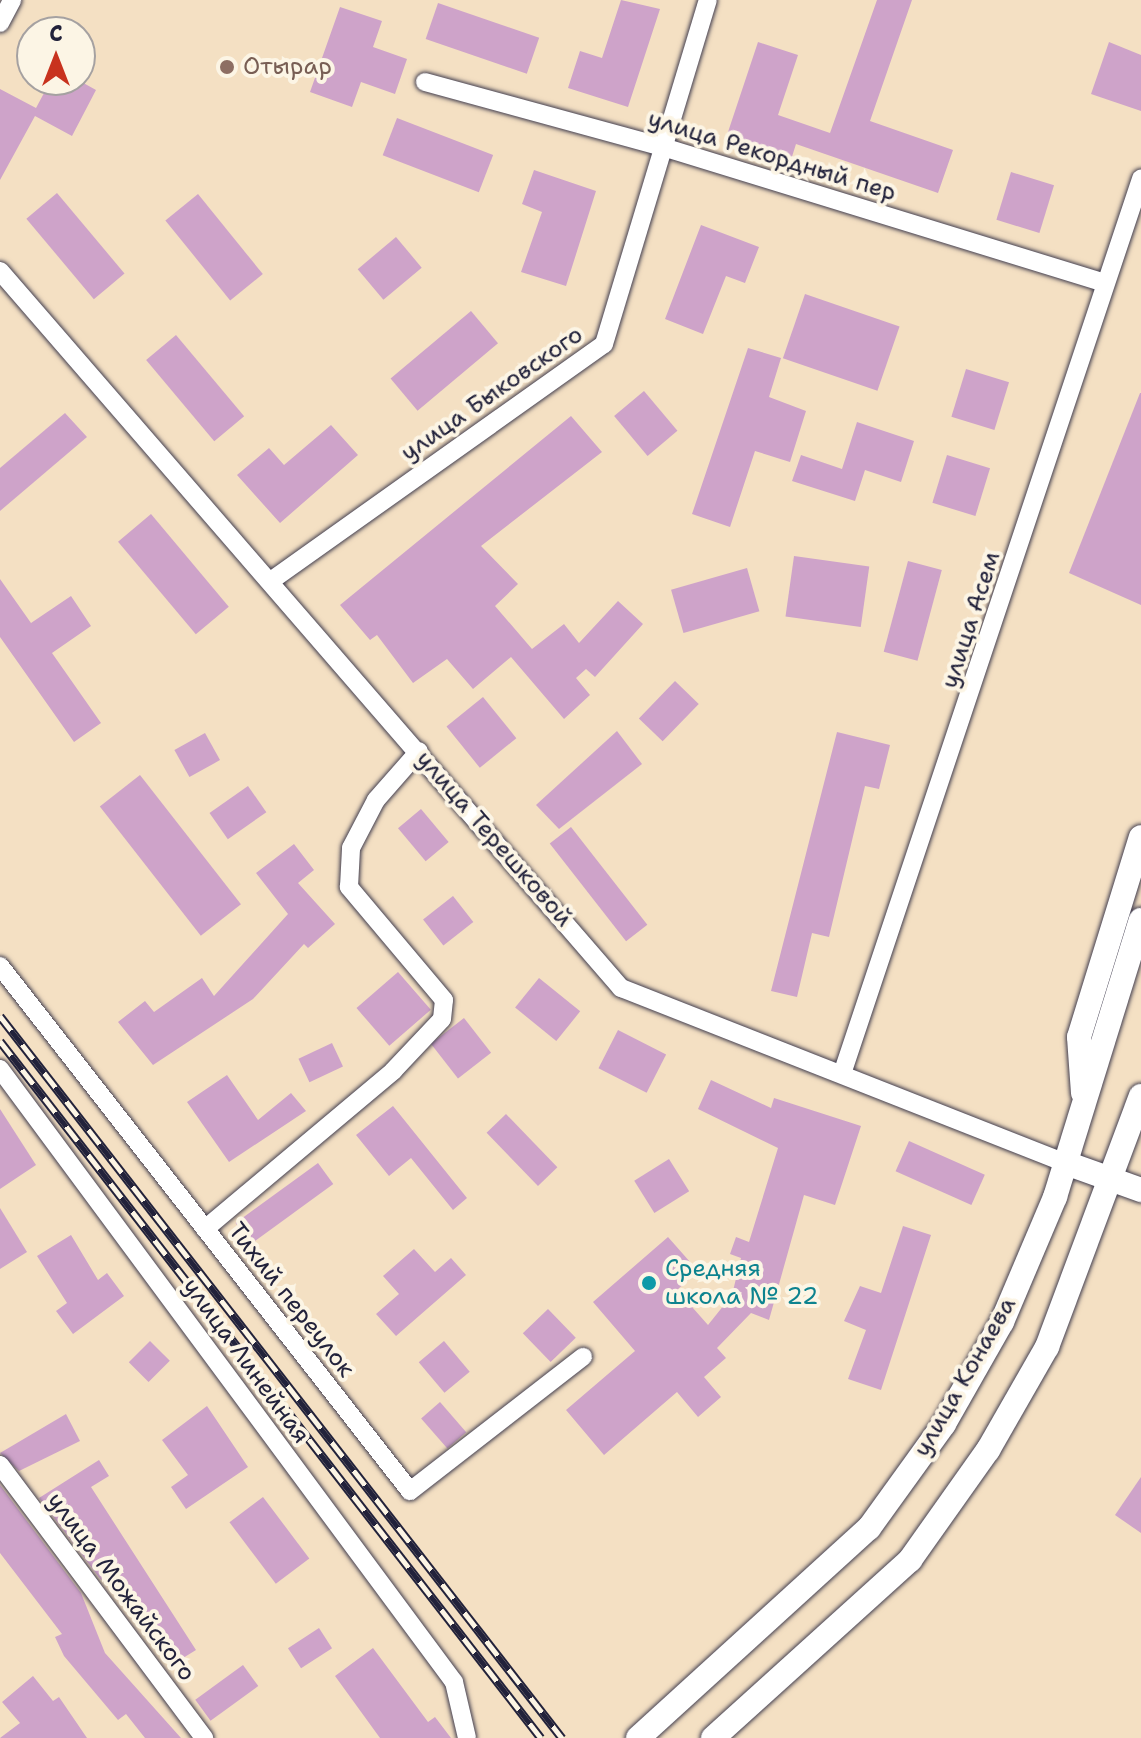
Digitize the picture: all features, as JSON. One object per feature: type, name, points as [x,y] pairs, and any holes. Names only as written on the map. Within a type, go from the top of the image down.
[{"type":"main road","points":[[1084,1105],[1079,1037],[1141,837]]},
{"type":"main road","name":"улица Конаева","points":[[638,1738],[869,1528],[944,1424],[1002,1322],[1066,1163],[1141,920]]},
{"type":"main road","points":[[713,1738],[910,1560],[988,1450],[1047,1347],[1115,1181],[1141,1096]]},
{"type":"main road","name":"улица Терешковой","points":[[1066,1163],[1141,1190]]},
{"type":"street","points":[[0,23],[12,0]]},
{"type":"street","name":"улица Быковского","points":[[272,580],[604,344],[708,0]]},
{"type":"street","name":"улица Рекордный пер","points":[[425,82],[663,147],[1102,282]]},
{"type":"street","name":"улица Асем","points":[[842,1074],[1102,282],[1141,179]]},
{"type":"street","name":"улица Терешковой","points":[[0,271],[272,580],[621,988],[1066,1163]]},
{"type":"street","points":[[205,1229],[393,1071],[442,1019],[444,1000],[349,887],[351,848],[376,800],[419,751]]},
{"type":"street","name":"Тихий переулок","points":[[0,966],[410,1491],[583,1357]]},
{"type":"street","name":"улица Линейная","points":[[0,1069],[454,1682],[467,1738]]},
{"type":"street","name":"улица Можайского","points":[[0,1465],[204,1738]]},
{"type":"building","points":[[621,0],[660,9],[628,107],[568,88],[580,51],[602,58]]},
{"type":"building","points":[[877,0],[912,0],[870,121],[953,150],[938,193],[796,144],[790,163],[725,141],[758,42],[798,55],[778,115],[830,133]]},
{"type":"building","points":[[438,3],[539,38],[527,74],[426,39]]},
{"type":"building","points":[[340,7],[382,21],[373,47],[407,59],[395,94],[361,82],[352,107],[310,92]]},
{"type":"building","points":[[1109,42],[1141,55],[1141,111],[1091,94]]},
{"type":"building","points":[[0,89],[36,108],[42,96],[93,96],[72,136],[35,116],[0,180]]},
{"type":"building","points":[[397,118],[493,155],[479,192],[383,155]]},
{"type":"building","points":[[534,170],[596,191],[566,286],[521,272],[542,212],[522,204]]},
{"type":"building","points":[[1011,172],[1054,185],[1039,233],[996,220]]},
{"type":"building","points":[[57,193],[124,273],[94,299],[26,219]]},
{"type":"building","points":[[198,194],[263,274],[230,300],[165,220]]},
{"type":"building","points":[[701,225],[759,247],[745,283],[726,276],[703,334],[665,319]]},
{"type":"building","points":[[396,237],[422,268],[383,300],[358,269]]},
{"type":"building","points":[[805,294],[900,327],[877,391],[783,358]]},
{"type":"building","points":[[471,311],[498,343],[418,411],[391,378]]},
{"type":"building","points":[[176,335],[244,416],[214,441],[146,360]]},
{"type":"building","points":[[748,348],[781,358],[769,397],[806,411],[790,462],[755,451],[730,527],[692,514]]},
{"type":"building","points":[[966,369],[1009,382],[994,430],[951,417]]},
{"type":"building","points":[[644,391],[677,431],[648,456],[614,416]]},
{"type":"building","points":[[1141,393],[1141,605],[1069,573]]},
{"type":"building","points":[[65,413],[87,437],[0,511],[0,468]]},
{"type":"building","points":[[571,416],[602,452],[481,546],[518,584],[495,606],[532,649],[564,624],[579,643],[618,601],[643,624],[595,677],[586,669],[576,678],[590,695],[564,719],[511,657],[473,689],[447,659],[413,683],[377,635],[370,640],[340,605]]},
{"type":"building","points":[[857,422],[914,441],[901,482],[865,470],[855,501],[792,481],[801,455],[842,469]]},
{"type":"building","points":[[331,425],[358,455],[280,523],[237,475],[269,448],[284,465]]},
{"type":"building","points":[[947,455],[990,468],[975,516],[932,503]]},
{"type":"building","points":[[151,514],[229,607],[196,634],[118,542]]},
{"type":"building","points":[[794,556],[869,567],[861,627],[786,616]]},
{"type":"building","points":[[908,561],[942,570],[917,661],[884,652]]},
{"type":"building","points":[[747,568],[759,611],[683,633],[671,590]]},
{"type":"building","points":[[0,579],[31,623],[71,596],[91,626],[52,653],[101,723],[74,742],[0,637]]},
{"type":"building","points":[[675,681],[699,704],[663,741],[639,718]]},
{"type":"building","points":[[483,697],[516,738],[480,768],[446,727]]},
{"type":"building","points":[[617,731],[642,764],[559,829],[536,805]]},
{"type":"building","points":[[837,732],[890,745],[879,789],[865,786],[829,937],[812,933],[797,997],[771,991]]},
{"type":"building","points":[[205,733],[220,760],[189,777],[174,750]]},
{"type":"building","points":[[140,775],[241,904],[201,936],[100,806]]},
{"type":"building","points":[[248,786],[266,812],[228,839],[209,813]]},
{"type":"building","points":[[421,809],[449,842],[426,861],[398,828]]},
{"type":"building","points":[[571,827],[647,925],[626,941],[550,844]]},
{"type":"building","points":[[294,844],[314,870],[298,883],[335,924],[308,948],[304,944],[253,999],[153,1065],[118,1022],[145,1001],[154,1012],[202,978],[214,996],[288,914],[256,873]]},
{"type":"building","points":[[453,896],[473,922],[443,945],[423,919]]},
{"type":"building","points":[[398,972],[431,1010],[389,1046],[356,1008]]},
{"type":"building","points":[[539,978],[580,1011],[556,1041],[515,1008]]},
{"type":"building","points":[[464,1018],[491,1053],[458,1079],[431,1044]]},
{"type":"building","points":[[618,1030],[666,1055],[647,1093],[598,1068]]},
{"type":"building","points":[[332,1043],[343,1067],[309,1082],[298,1059]]},
{"type":"building","points":[[227,1075],[258,1120],[291,1093],[306,1111],[229,1162],[187,1102]]},
{"type":"building","name":"Средняя школа № 22","points":[[711,1080],[771,1108],[774,1098],[861,1126],[835,1205],[804,1195],[769,1320],[751,1313],[717,1348],[726,1358],[704,1377],[721,1397],[698,1417],[677,1392],[604,1455],[566,1410],[635,1351],[593,1302],[668,1237],[698,1271],[677,1290],[708,1325],[732,1295],[741,1258],[730,1254],[736,1237],[749,1242],[778,1148],[698,1109]]},
{"type":"building","points":[[393,1106],[467,1198],[453,1210],[411,1158],[389,1176],[356,1135]]},
{"type":"building","points":[[0,1109],[36,1165],[0,1189]]},
{"type":"building","points":[[506,1114],[557,1167],[538,1186],[487,1133]]},
{"type":"building","points":[[909,1141],[985,1175],[971,1205],[896,1171]]},
{"type":"building","points":[[669,1159],[689,1191],[654,1213],[634,1181]]},
{"type":"building","points":[[318,1163],[333,1184],[251,1244],[235,1223]]},
{"type":"building","points":[[0,1208],[27,1252],[0,1269]]},
{"type":"building","points":[[903,1226],[931,1235],[881,1390],[848,1379],[866,1330],[844,1321],[860,1286],[881,1293]]},
{"type":"building","points":[[71,1235],[98,1280],[107,1273],[124,1296],[73,1334],[56,1311],[67,1303],[37,1256]]},
{"type":"building","points":[[414,1249],[435,1272],[451,1258],[466,1275],[396,1336],[376,1314],[399,1294],[383,1276]]},
{"type":"building","points":[[548,1309],[576,1338],[551,1362],[523,1333]]},
{"type":"building","points":[[150,1341],[170,1361],[149,1382],[129,1362]]},
{"type":"building","points":[[444,1341],[470,1372],[444,1393],[419,1362]]},
{"type":"building","points":[[440,1402],[466,1432],[447,1449],[421,1418]]},
{"type":"building","points":[[207,1406],[248,1467],[186,1509],[171,1487],[188,1475],[162,1440]]},
{"type":"building","points":[[66,1414],[80,1441],[19,1471],[0,1453]]},
{"type":"building","points":[[99,1460],[109,1476],[91,1487],[196,1650],[170,1666],[111,1573],[101,1580],[39,1498]]},
{"type":"building","points":[[1141,1477],[1141,1533],[1115,1515]]},
{"type":"building","points":[[0,1485],[81,1593],[105,1653],[181,1738],[145,1738],[126,1714],[118,1720],[64,1656],[55,1637],[62,1634],[0,1553]]},
{"type":"building","points":[[263,1497],[309,1558],[276,1584],[229,1522]]},
{"type":"building","points":[[319,1628],[332,1648],[301,1668],[288,1648]]},
{"type":"building","points":[[373,1648],[428,1722],[435,1717],[451,1738],[380,1738],[335,1676]]},
{"type":"building","points":[[243,1665],[258,1686],[211,1721],[195,1700]]},
{"type":"building","points":[[33,1676],[53,1701],[59,1697],[87,1738],[0,1738],[20,1723],[2,1702]]},
{"type":"railway","points":[[0,1016],[562,1738]]},
{"type":"railway","points":[[0,1041],[541,1738]]},
{"type":"place","name":"Отырар","points":[[227,67]]},
{"type":"place","name":"Средняя школа № 22","points":[[649,1283]]}]
